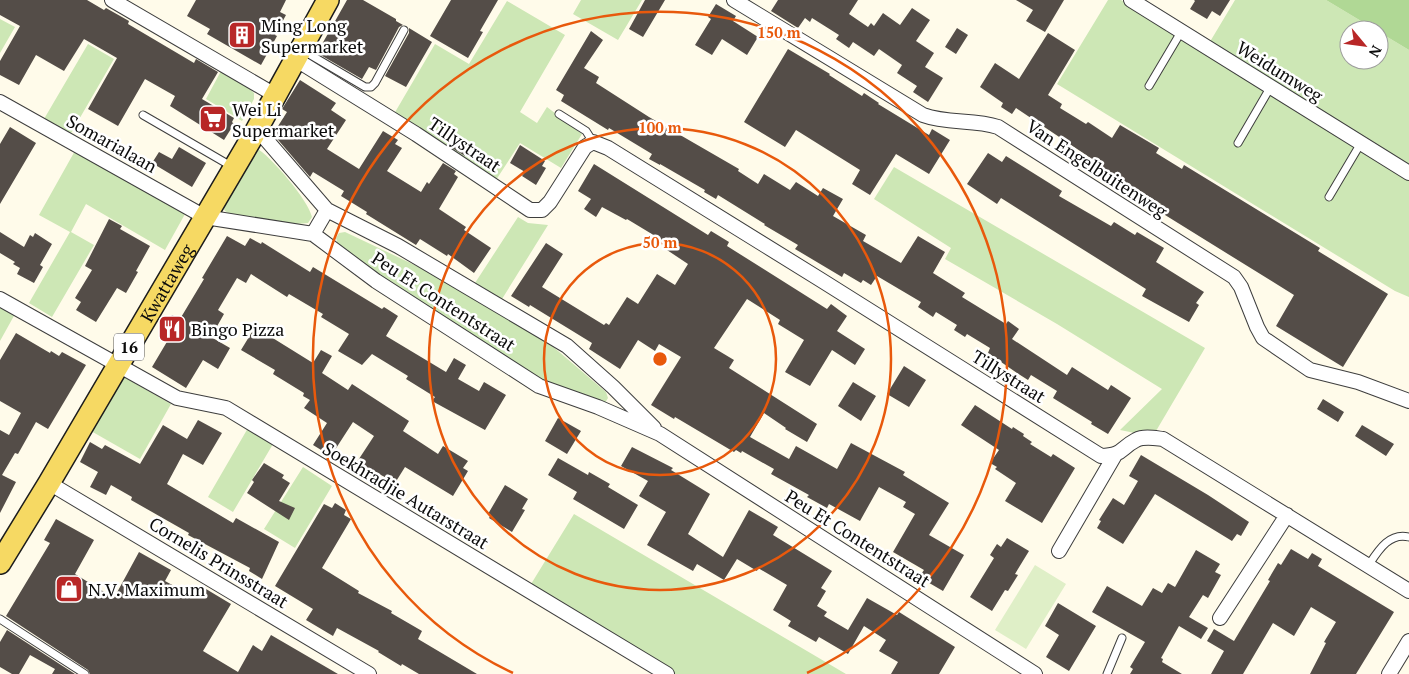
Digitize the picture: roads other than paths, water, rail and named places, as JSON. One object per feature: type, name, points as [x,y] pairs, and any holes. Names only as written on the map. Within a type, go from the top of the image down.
[{"type":"main road","name":"Kwattaweg","points":[[0,563],[257,129],[328,0]]},
{"type":"street","points":[[112,0],[275,95]]},
{"type":"street","name":"Van Engelbuitenweg","points":[[734,0],[923,115],[938,119],[989,124],[998,127],[1234,277],[1241,287],[1263,338],[1310,370],[1358,382],[1409,401]]},
{"type":"street","name":"Weidumweg","points":[[1131,0],[1409,173]]},
{"type":"street","name":"Tillystraat","points":[[298,54],[530,210],[542,210],[550,202],[585,147],[593,142],[608,148],[805,269],[1101,456],[1115,455]]},
{"type":"street","name":"Somarialaan","points":[[0,102],[205,217]]},
{"type":"street","name":"Peu Et Contentstraat","points":[[257,129],[327,210],[406,251],[567,346],[613,387],[660,434]]},
{"type":"street","points":[[313,234],[327,210]]},
{"type":"street","name":"Peu Et Contentstraat","points":[[205,217],[313,234],[376,281],[539,386],[598,407],[660,434],[1035,674]]},
{"type":"street","name":"Soekhradjie Autarstraat","points":[[0,298],[177,398],[226,408],[667,674]]},
{"type":"street","points":[[1059,551],[1115,455],[1136,440],[1149,437],[1163,439],[1409,591]]},
{"type":"street","name":"Cornelis Prinsstraat","points":[[49,483],[369,674]]},
{"type":"street","points":[[1220,618],[1287,515]]},
{"type":"street","points":[[1390,674],[1409,641]]},
{"type":"lane","points":[[298,54],[366,87],[371,87],[404,30]]},
{"type":"lane","points":[[1149,86],[1181,32]]},
{"type":"lane","points":[[1238,143],[1270,88]]},
{"type":"lane","name":"Tillystraat","points":[[559,114],[586,131],[593,142]]},
{"type":"lane","points":[[142,115],[234,168]]},
{"type":"lane","points":[[1329,197],[1361,143]]},
{"type":"lane","points":[[1368,566],[1379,549],[1389,540],[1401,535],[1409,537]]},
{"type":"lane","points":[[0,619],[85,674]]},
{"type":"lane","points":[[1107,674],[1122,638]]},
{"type":"place","name":"Ming Long Supermarket","points":[[242,35]]},
{"type":"place","name":"Wei Li Supermarket","points":[[213,119]]},
{"type":"place","name":"Bingo Pizza","points":[[172,329]]},
{"type":"place","name":"N.V. Maximum","points":[[69,589]]}]
